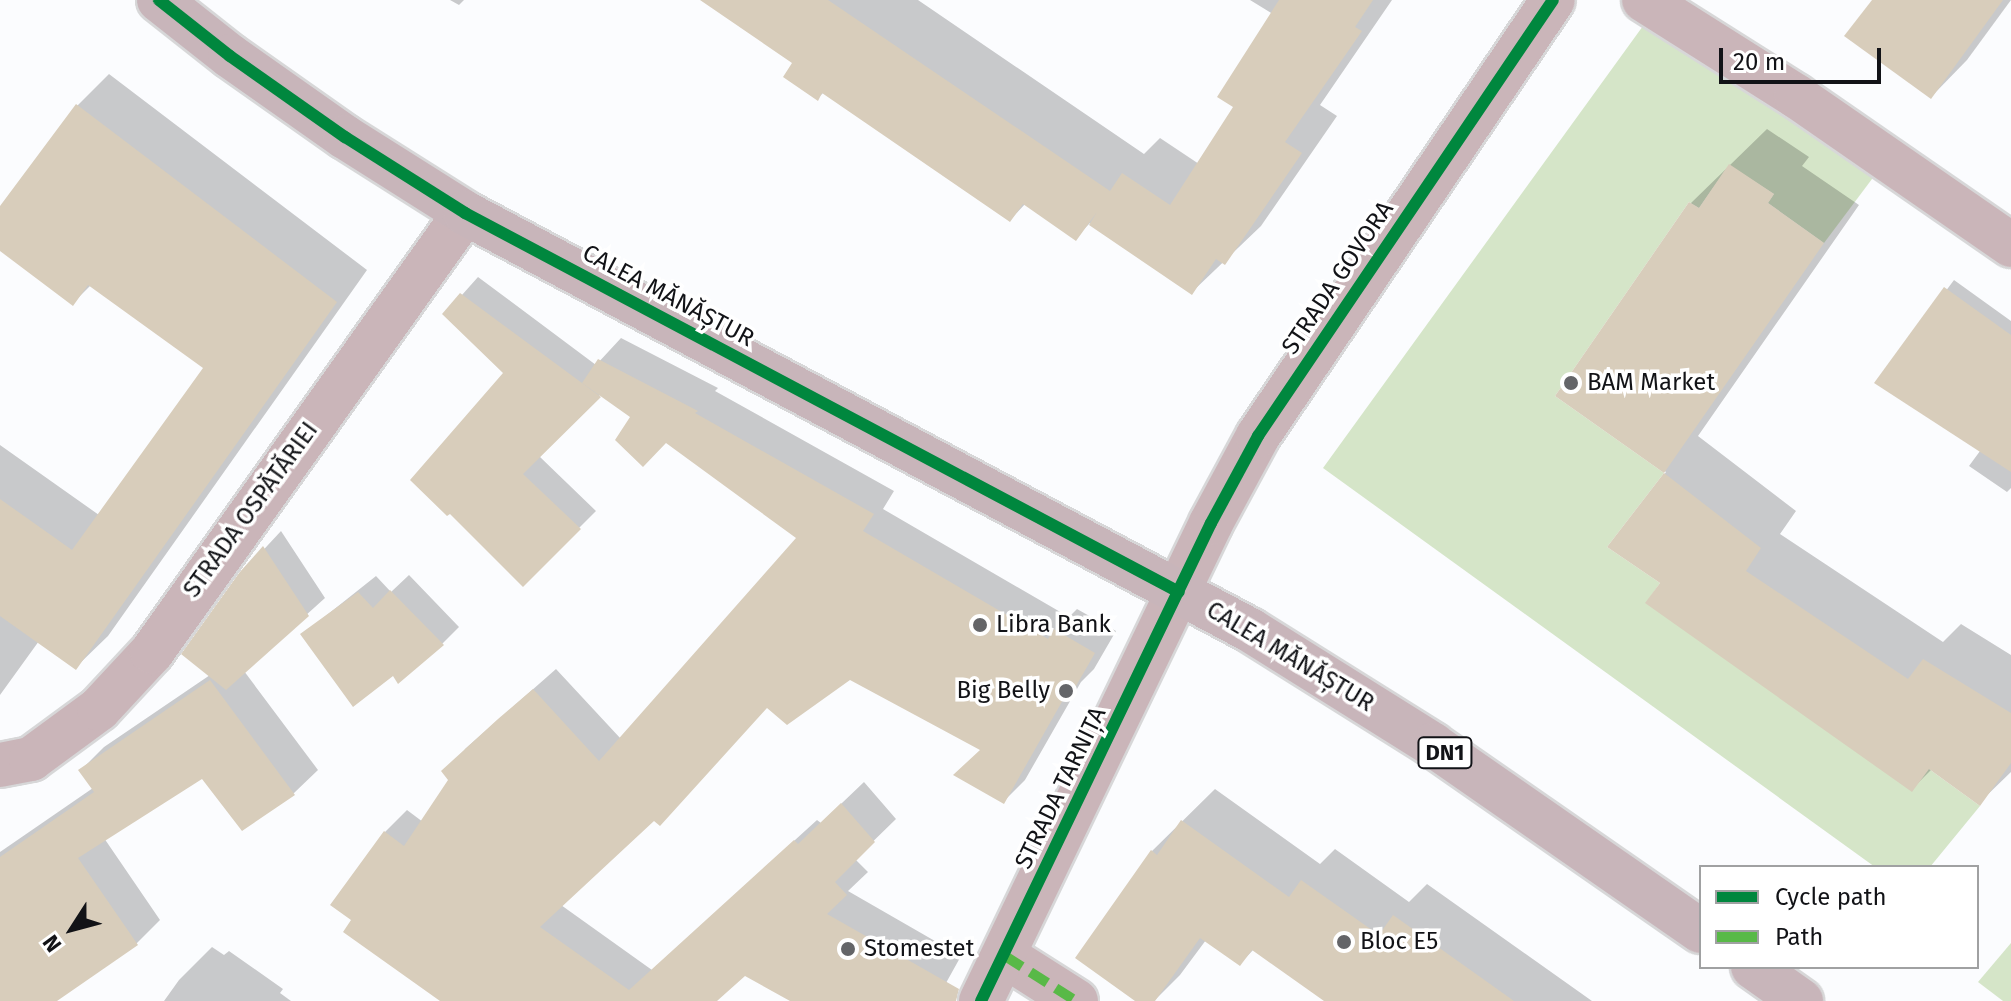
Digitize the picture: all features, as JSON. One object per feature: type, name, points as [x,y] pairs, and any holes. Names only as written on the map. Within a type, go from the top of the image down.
[{"type":"main road","name":"CALEA MĂNĂȘTUR","points":[[159,0],[230,56],[345,137],[465,213],[1250,630],[1433,745],[1699,930]]},
{"type":"main road","points":[[1756,969],[1801,1001]]},
{"type":"street","name":"STRADA GOVORA","points":[[1179,592],[1258,436],[1553,0]]},
{"type":"street","points":[[1644,0],[1796,96],[2011,245]]},
{"type":"street","name":"STRADA OSPĂTĂRIEI","points":[[0,765],[31,759],[99,709],[152,652],[465,213]]},
{"type":"street","name":"STRADA TARNIȚA","points":[[981,1001],[1179,592]]},
{"type":"street","points":[[1005,956],[1076,1001]]},
{"type":"green space","points":[[1656,8],[1887,159],[1824,243],[1768,203],[1774,194],[1729,165],[1699,208],[1689,202],[1555,396],[1664,473],[1607,547],[1660,583],[1646,603],[1929,769],[1980,806],[1932,865],[1872,865],[1323,468]]},
{"type":"green space","points":[[2011,943],[2011,1001],[2003,1001],[1978,982]]},
{"type":"building","points":[[700,0],[828,0],[1110,191],[1122,173],[1170,205],[1233,107],[1217,97],[1279,0],[1373,0],[1355,27],[1362,31],[1285,142],[1302,153],[1225,265],[1216,259],[1192,295],[1089,225],[1097,212],[1076,241],[1023,204],[1010,222],[822,93],[818,101],[783,77],[792,63]]},
{"type":"building","points":[[1872,0],[2003,0],[1931,99],[1844,36]]},
{"type":"building","points":[[76,104],[337,302],[76,670],[0,616],[0,499],[72,550],[203,368],[88,285],[73,306],[0,251],[0,206]]},
{"type":"building","points":[[1729,164],[1774,194],[1768,203],[1824,243],[1664,473],[1555,396],[1689,202],[1699,208]]},
{"type":"building","points":[[1944,287],[2011,335],[2011,472],[1874,383]]},
{"type":"building","points":[[460,293],[601,397],[523,474],[581,529],[523,587],[450,514],[447,516],[410,480],[503,373],[442,314]]},
{"type":"building","points":[[598,359],[698,411],[695,413],[874,514],[863,531],[1048,639],[1054,629],[1095,653],[1072,693],[1068,691],[1004,804],[953,775],[980,750],[850,680],[787,725],[767,708],[660,826],[654,821],[540,927],[629,990],[794,840],[798,844],[841,803],[875,842],[835,882],[847,895],[827,914],[959,989],[956,1001],[790,1001],[745,976],[717,1001],[440,1001],[343,932],[351,920],[330,905],[384,831],[404,846],[448,780],[441,771],[498,719],[533,689],[599,761],[796,538],[666,443],[643,467],[615,440],[630,417],[582,383]]},
{"type":"building","points":[[1664,473],[1761,548],[1746,571],[1908,679],[1923,659],[2011,713],[2011,763],[1980,806],[1929,769],[1912,792],[1645,603],[1660,583],[1607,547]]},
{"type":"building","points":[[263,546],[309,616],[226,690],[181,654],[239,573]]},
{"type":"building","points":[[390,590],[444,645],[398,684],[393,676],[353,707],[300,634],[358,592],[373,608]]},
{"type":"building","points":[[210,680],[295,795],[242,831],[202,779],[78,858],[138,945],[57,1001],[0,1001],[0,857],[94,792],[78,770]]},
{"type":"building","points":[[1181,820],[1289,897],[1301,880],[1379,935],[1393,915],[1514,1001],[1324,1001],[1252,950],[1240,966],[1200,938],[1155,1001],[1135,1001],[1075,958],[1151,850],[1157,855]]},
{"type":"marked path","points":[[1005,956],[1076,1001]]},
{"type":"cycle path","points":[[159,0],[230,56],[345,137],[465,213],[1179,592]]},
{"type":"cycle path","points":[[981,1001],[1211,523],[1258,436],[1553,0]]},
{"type":"place","name":"BAM Market","points":[[1571,383]]},
{"type":"place","name":"Libra Bank","points":[[980,625]]},
{"type":"place","name":"Big Belly","points":[[1066,691]]},
{"type":"place","name":"Bloc E5","points":[[1344,942]]},
{"type":"place","name":"Stomestet","points":[[848,949]]}]
